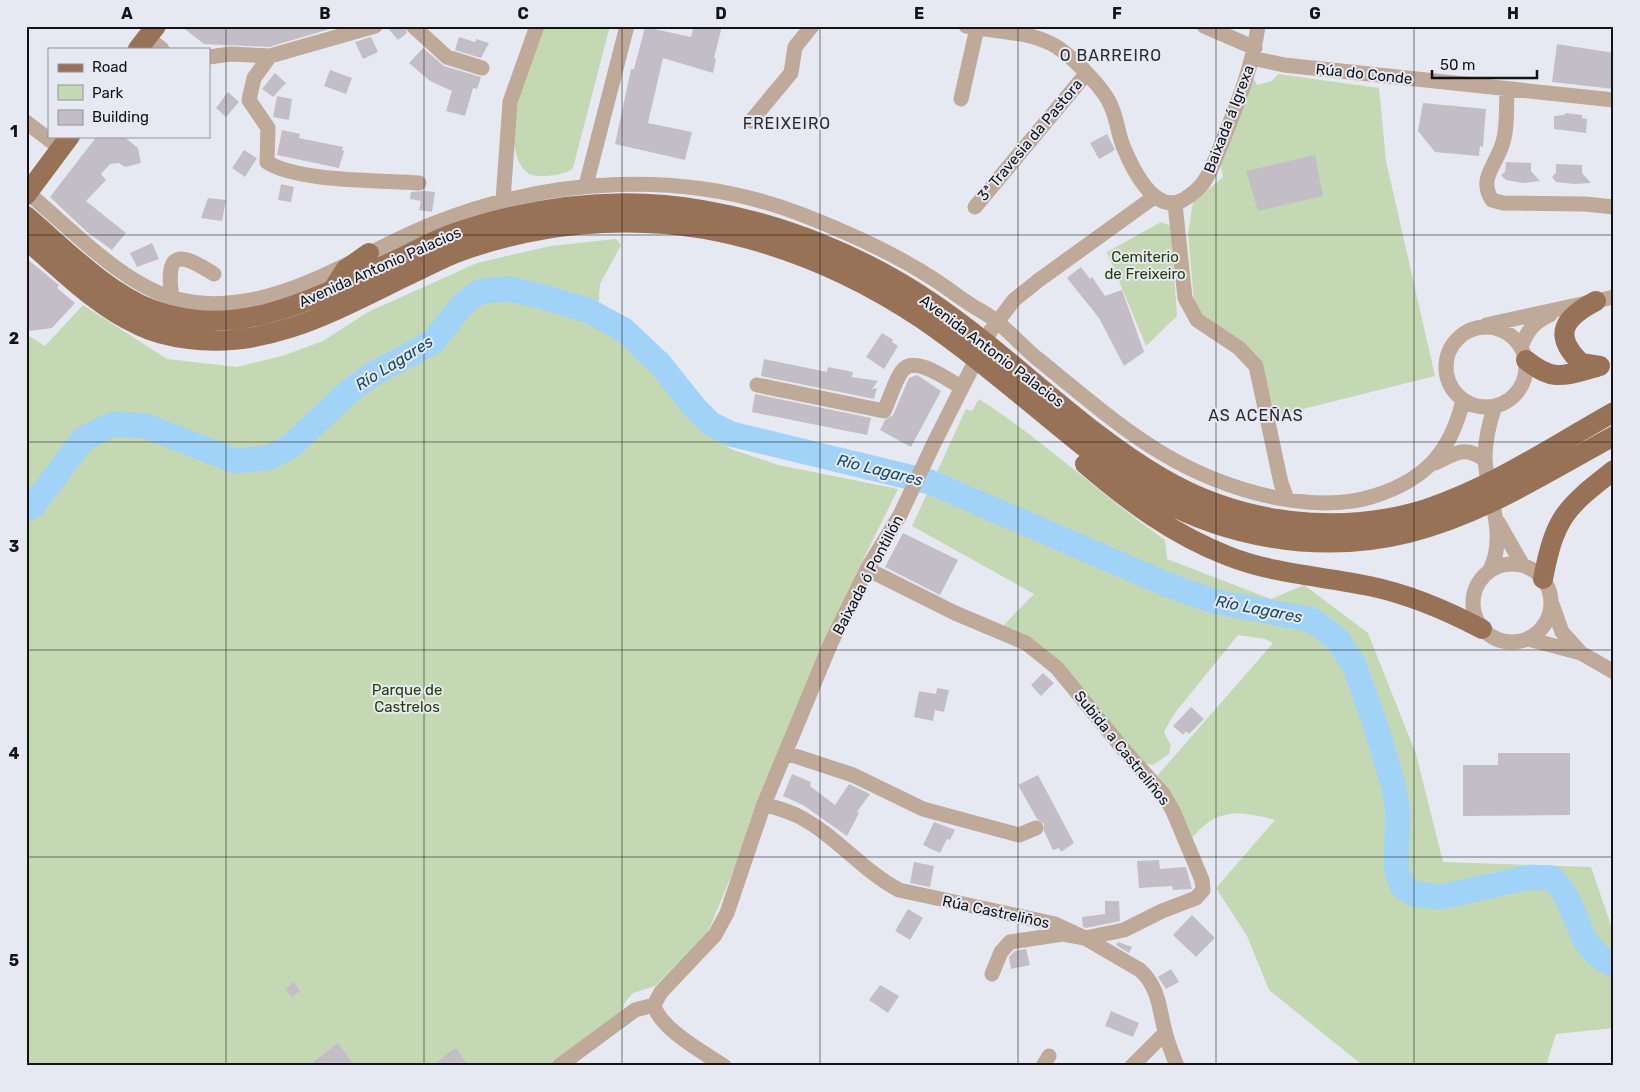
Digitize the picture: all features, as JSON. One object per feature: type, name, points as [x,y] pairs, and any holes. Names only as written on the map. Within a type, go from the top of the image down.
[{"type":"main road","points":[[27,194],[65,142]]},
{"type":"main road","name":"Avenida Antonio Palacios","points":[[26,216],[116,291],[150,309],[178,318],[208,321],[239,320],[271,314],[332,290],[447,236],[511,216],[544,209],[600,204],[659,204],[710,211],[763,223],[836,249],[922,296],[984,341],[1112,444],[1165,480],[1229,508],[1289,521],[1360,522],[1395,517],[1426,508],[1464,494],[1507,473],[1614,412]]},
{"type":"main road","name":"Avenida Antonio Palacios","points":[[26,240],[106,307],[140,326],[174,337],[210,342],[242,340],[280,333],[331,312],[457,252],[515,235],[570,226],[627,222],[706,230],[761,242],[802,256],[861,283],[891,300],[944,335],[1105,464],[1165,502],[1229,528],[1300,542],[1342,542],[1387,538],[1437,525],[1468,514],[1514,491],[1614,436]]},
{"type":"main road","points":[[332,290],[346,270],[369,253]]},
{"type":"main road","points":[[1605,299],[1571,316],[1564,330],[1564,338],[1567,347],[1581,363],[1607,364]]},
{"type":"main road","points":[[1524,353],[1545,374],[1558,376],[1607,364]]},
{"type":"main road","points":[[1036,408],[1067,448],[1124,498],[1177,533],[1229,557],[1277,570],[1369,586],[1406,596],[1436,606],[1482,629]]},
{"type":"main road","points":[[1544,579],[1549,550],[1557,527],[1568,508],[1614,470]]},
{"type":"street","points":[[210,57],[230,54],[270,56],[375,26]]},
{"type":"street","points":[[413,26],[447,57],[482,68]]},
{"type":"street","points":[[503,200],[510,102],[537,26]]},
{"type":"street","points":[[586,185],[626,26]]},
{"type":"street","points":[[751,121],[791,72],[795,47],[812,26]]},
{"type":"street","name":"Rúa do Conde","points":[[1204,26],[1253,53],[1284,65],[1614,100]]},
{"type":"street","name":"Baixada á Igrexa","points":[[1175,204],[1190,196],[1211,171],[1240,97],[1253,53],[1258,26]]},
{"type":"street","points":[[961,99],[972,27],[1041,39],[1065,52],[1086,74],[1111,106],[1130,162],[1154,197],[1162,202],[1175,204],[1185,298],[1197,320],[1239,348],[1256,366],[1281,483],[1287,500]]},
{"type":"street","points":[[270,56],[254,78],[249,100],[268,128],[267,162],[289,170],[321,176],[419,183]]},
{"type":"street","name":"3ª Travesia da Pastora","points":[[975,207],[1086,74]]},
{"type":"street","points":[[1507,90],[1503,145],[1487,176],[1486,191],[1492,200],[1502,203],[1585,204],[1614,207]]},
{"type":"street","points":[[26,122],[48,133]]},
{"type":"street","points":[[27,194],[119,270],[145,288],[172,298],[197,303],[225,302],[271,296],[433,223],[503,200],[586,185],[650,183],[745,197],[797,212],[881,248],[936,280],[1146,444],[1174,462],[1213,480],[1247,492],[1287,500],[1324,503],[1366,498],[1392,490],[1418,476],[1435,463],[1458,452],[1473,451],[1486,464]]},
{"type":"street","name":"Baixada ó Pontillón","points":[[654,1005],[661,992],[715,935],[727,913],[764,804],[830,645],[868,569],[903,509],[930,451],[994,326],[1014,300],[1154,197]]},
{"type":"street","points":[[172,298],[169,272],[175,261],[182,258],[193,261],[214,274]]},
{"type":"street","points":[[1605,299],[1537,321],[1526,334],[1524,353],[1526,372],[1523,384],[1516,394],[1495,406],[1479,406],[1463,400],[1454,390],[1448,378],[1448,357],[1457,339],[1468,331],[1605,299]]},
{"type":"street","points":[[1481,327],[1497,328],[1511,335],[1524,353]]},
{"type":"street","points":[[757,385],[884,411],[902,370],[910,365],[919,364],[964,383]]},
{"type":"street","points":[[1435,463],[1448,442],[1463,400]]},
{"type":"street","points":[[1495,406],[1486,440],[1486,464],[1496,517],[1496,558],[1490,570],[1478,582],[1472,597],[1474,614],[1482,629],[1495,638],[1506,642],[1518,642],[1528,639],[1541,630],[1549,617],[1552,603]]},
{"type":"street","points":[[1496,517],[1522,564]]},
{"type":"street","points":[[1490,570],[1505,564],[1522,564],[1534,570],[1544,579],[1562,632],[1581,653]]},
{"type":"street","name":"Subida a Castreliños","points":[[868,569],[955,613],[1026,643],[1058,668],[1124,750],[1164,795],[1173,810],[1202,880],[1203,890],[1200,894],[1124,930],[1085,938],[1063,934],[1010,942],[1002,952],[992,974]]},
{"type":"street","points":[[1528,639],[1581,653],[1614,672]]},
{"type":"street","points":[[786,753],[853,775],[923,809],[1019,835],[1036,828]]},
{"type":"street","name":"Rúa Castreliños","points":[[764,804],[800,817],[815,826],[885,883],[898,890],[1055,924],[1085,938],[1140,970],[1148,977],[1156,992],[1165,1034],[1177,1066]]},
{"type":"street","points":[[559,1066],[635,1010],[654,1005],[663,1023],[724,1066]]},
{"type":"street","points":[[1132,1066],[1165,1034]]},
{"type":"green space","points":[[540,26],[610,26],[573,168],[562,174],[540,176],[530,174],[522,168],[517,158],[512,132],[512,119],[514,91]]},
{"type":"green space","points":[[1278,74],[1379,88],[1386,161],[1435,376],[1275,416],[1263,364],[1240,340],[1198,312],[1194,301],[1188,234],[1193,202],[1223,177],[1220,162],[1252,76],[1257,85],[1272,81]]},
{"type":"green space","name":"Cemiterio de Freixeiro","points":[[1161,222],[1171,226],[1177,316],[1146,346],[1107,252]]},
{"type":"green space","name":"Parque de Castrelos","points":[[616,239],[621,245],[600,284],[597,324],[650,366],[696,427],[731,449],[778,465],[898,489],[857,572],[708,932],[655,986],[633,993],[625,1002],[622,1012],[551,1066],[26,1066],[26,334],[45,346],[83,305],[167,359],[237,367],[282,356],[323,341],[368,312],[477,263],[550,246]]},
{"type":"green space","points":[[979,399],[1026,432],[1165,540],[1167,559],[1271,599],[1304,585],[1368,633],[1416,754],[1443,862],[1591,867],[1614,934],[1614,1028],[1556,1034],[1546,1066],[1360,1066],[1360,1063],[1269,990],[1247,936],[1216,888],[1275,820],[1250,814],[1228,814],[1209,822],[1190,841],[1157,776],[1273,643],[1265,639],[1238,635],[1174,714],[1164,732],[1171,746],[1169,754],[1153,765],[1142,763],[1065,668],[1042,646],[1002,627],[1034,594],[912,526],[966,409],[972,411]]},
{"type":"building","points":[[181,26],[340,26],[269,47],[204,44]]},
{"type":"building","points":[[386,26],[404,26],[407,33],[398,40]]},
{"type":"building","points":[[694,26],[722,26],[714,58],[716,59],[713,73],[663,58],[648,123],[692,132],[685,160],[615,144],[631,69],[634,69],[645,27],[691,37]]},
{"type":"building","points":[[371,37],[378,52],[363,59],[355,42]]},
{"type":"building","points":[[459,37],[475,42],[476,39],[489,43],[481,58],[455,50]]},
{"type":"building","points":[[1557,44],[1614,53],[1614,89],[1552,82]]},
{"type":"building","points":[[423,48],[444,66],[481,77],[477,89],[473,88],[465,116],[446,111],[452,91],[430,81],[409,63]]},
{"type":"building","points":[[330,70],[352,78],[346,94],[324,86]]},
{"type":"building","points":[[275,73],[286,83],[273,97],[262,89]]},
{"type":"building","points":[[228,92],[239,102],[226,117],[216,108]]},
{"type":"building","points":[[277,96],[292,99],[289,120],[273,117]]},
{"type":"building","points":[[1423,103],[1486,109],[1483,147],[1480,146],[1479,156],[1435,152],[1418,131]]},
{"type":"building","points":[[1565,113],[1582,115],[1582,118],[1587,119],[1586,133],[1554,129],[1554,116],[1565,115]]},
{"type":"building","points":[[282,130],[300,134],[299,138],[343,147],[342,150],[344,151],[339,168],[277,155]]},
{"type":"building","points":[[1107,134],[1115,150],[1099,159],[1090,143]]},
{"type":"building","points":[[95,138],[126,138],[138,148],[141,163],[125,167],[119,163],[110,164],[101,174],[106,180],[86,201],[126,233],[112,250],[87,232],[50,197]]},
{"type":"building","points":[[244,150],[257,158],[245,177],[232,168]]},
{"type":"building","points":[[1315,155],[1323,196],[1258,211],[1246,171]]},
{"type":"building","points":[[1506,162],[1531,163],[1531,171],[1540,181],[1523,183],[1506,180],[1501,175],[1505,172]]},
{"type":"building","points":[[1556,164],[1582,165],[1582,173],[1591,183],[1556,182],[1552,177],[1556,173]]},
{"type":"building","points":[[281,184],[294,187],[291,202],[278,200]]},
{"type":"building","points":[[411,192],[435,192],[432,212],[419,210],[421,201],[410,199]]},
{"type":"building","points":[[208,198],[226,200],[222,221],[201,218]]},
{"type":"building","points":[[152,243],[159,259],[137,267],[130,253]]},
{"type":"building","points":[[26,258],[59,285],[57,288],[75,303],[52,328],[30,331],[26,326]]},
{"type":"building","points":[[1081,267],[1090,279],[1092,277],[1105,296],[1122,290],[1144,352],[1124,366],[1099,318],[1067,278]]},
{"type":"building","points":[[882,333],[893,340],[892,342],[898,346],[884,369],[866,357]]},
{"type":"building","points":[[764,359],[827,372],[828,367],[853,372],[852,377],[878,381],[872,389],[877,388],[874,399],[761,376]]},
{"type":"building","points":[[917,375],[941,391],[911,447],[880,430],[885,420],[893,415],[909,378]]},
{"type":"building","points":[[755,394],[871,418],[867,435],[752,412]]},
{"type":"building","points":[[903,533],[958,560],[940,595],[885,567]]},
{"type":"building","points":[[1043,673],[1054,683],[1041,696],[1031,685]]},
{"type":"building","points":[[937,688],[949,690],[944,712],[935,710],[933,721],[914,717],[919,691],[936,694]]},
{"type":"building","points":[[1191,707],[1204,719],[1189,734],[1186,731],[1183,735],[1173,726]]},
{"type":"building","points":[[1498,753],[1570,753],[1570,815],[1463,816],[1463,765],[1498,765]]},
{"type":"building","points":[[792,774],[811,782],[810,786],[835,805],[849,784],[870,794],[857,812],[859,813],[847,836],[803,805],[783,796]]},
{"type":"building","points":[[1038,775],[1074,843],[1061,852],[1059,848],[1053,850],[1044,831],[1044,824],[1037,819],[1018,785]]},
{"type":"building","points":[[934,822],[955,830],[950,840],[947,839],[940,853],[923,845]]},
{"type":"building","points":[[1159,860],[1160,869],[1186,867],[1192,889],[1173,890],[1172,886],[1139,888],[1137,861]]},
{"type":"building","points":[[914,862],[934,866],[930,887],[910,883]]},
{"type":"building","points":[[1105,901],[1119,901],[1120,921],[1083,927],[1082,917],[1105,914]]},
{"type":"building","points":[[908,909],[923,918],[910,940],[895,931]]},
{"type":"building","points":[[1192,915],[1215,938],[1196,957],[1173,935]]},
{"type":"building","points":[[1118,942],[1132,947],[1129,953],[1116,945]]},
{"type":"building","points":[[1026,949],[1030,965],[1011,969],[1009,957],[1015,951]]},
{"type":"building","points":[[1171,969],[1179,982],[1166,989],[1158,977]]},
{"type":"building","points":[[294,982],[300,991],[292,997],[285,989]]},
{"type":"building","points":[[880,985],[899,996],[888,1013],[869,1000]]},
{"type":"building","points":[[1111,1011],[1139,1023],[1133,1037],[1105,1026]]},
{"type":"building","points":[[338,1043],[355,1066],[308,1066]]},
{"type":"building","points":[[456,1048],[469,1066],[432,1066],[451,1051]]},
{"type":"waterway","name":"Río Lagares","points":[[26,510],[33,506],[83,439],[113,424],[146,426],[235,461],[269,458],[291,446],[352,389],[373,374],[433,342],[462,305],[479,292],[508,289],[544,297],[589,311],[624,330],[659,363],[695,408],[711,424],[731,434],[930,482],[1168,585],[1213,601],[1312,620],[1338,640],[1354,665],[1375,724],[1394,788],[1398,812],[1396,869],[1402,886],[1414,894],[1441,897],[1531,877],[1552,878],[1563,891],[1582,934],[1593,951],[1614,965]]},
{"type":"district","name":"O BARREIRO","points":[[1111,55]]},
{"type":"district","name":"FREIXEIRO","points":[[787,123]]},
{"type":"district","name":"AS ACEÑAS","points":[[1256,415]]}]
